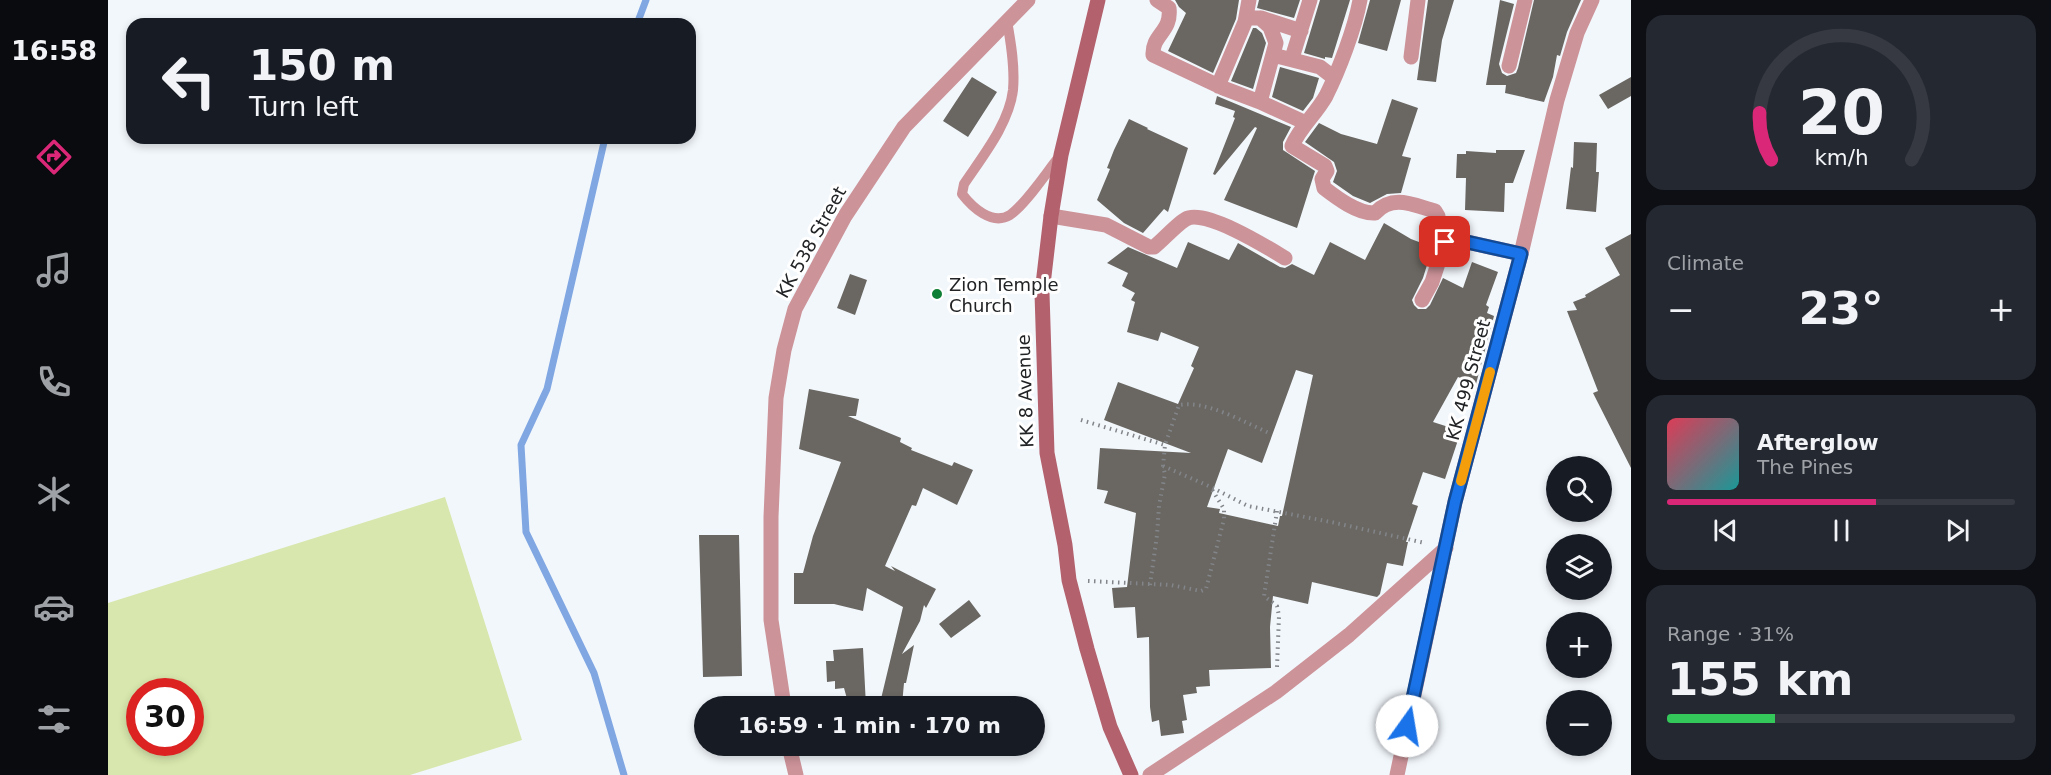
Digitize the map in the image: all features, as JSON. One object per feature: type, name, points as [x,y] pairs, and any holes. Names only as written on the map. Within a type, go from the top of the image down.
[{"type":"main road","name":"KK 8 Avenue","points":[[1098,0],[1061,155],[1042,293],[1047,453],[1065,545],[1069,580],[1087,650],[1110,727],[1131,775]]},
{"type":"street","name":"KK 538 Street","points":[[782,696],[771,620],[771,517],[776,398],[784,350],[795,309],[845,216],[904,127],[1028,0]]},
{"type":"street","points":[[1157,0],[1169,8],[1170,18],[1167,27],[1156,41],[1153,55],[1218,86],[1306,123]]},
{"type":"street","points":[[1218,86],[1253,18],[1249,0]]},
{"type":"street","points":[[1292,58],[1310,0]]},
{"type":"street","points":[[1360,0],[1342,57],[1325,97],[1296,136],[1292,146],[1325,166],[1327,171],[1322,179],[1324,188],[1339,199],[1370,213],[1375,213],[1390,202],[1401,202],[1435,211],[1438,216],[1436,240],[1445,242],[1458,240],[1521,254]]},
{"type":"street","points":[[1411,57],[1418,0]]},
{"type":"street","points":[[1509,66],[1525,0]]},
{"type":"street","name":"KK 499 Street","points":[[1397,775],[1455,502],[1521,254],[1557,100],[1577,33],[1592,0]]},
{"type":"street","points":[[1253,18],[1301,31]]},
{"type":"street","points":[[1253,18],[1270,27],[1276,44],[1260,102]]},
{"type":"street","points":[[1273,55],[1320,67],[1333,77]]},
{"type":"street","points":[[1051,216],[1106,225],[1149,247],[1155,247],[1186,219],[1195,216],[1227,225],[1285,258]]},
{"type":"street","points":[[1422,300],[1432,282],[1445,242]]},
{"type":"street","points":[[1149,775],[1276,692],[1349,635],[1446,548]]},
{"type":"street","points":[[791,756],[796,775]]},
{"type":"lane","points":[[1007,21],[1012,50],[1013,92],[1003,122],[964,184],[962,194],[980,213],[996,218],[1008,216],[1021,204],[1061,155]]},
{"type":"path","points":[[1150,585],[1165,474],[1163,466],[1165,445],[1179,405],[1189,403],[1215,410],[1269,433]]},
{"type":"path","points":[[1081,420],[1165,445]]},
{"type":"path","points":[[1163,466],[1248,506],[1446,548]]},
{"type":"path","points":[[1069,580],[1171,585],[1200,591],[1206,589],[1224,519],[1224,508],[1211,487]]},
{"type":"path","points":[[1276,692],[1279,616],[1276,606],[1264,596],[1277,511]]},
{"type":"green space","points":[[445,497],[522,740],[410,775],[108,775],[108,603]]},
{"type":"building","points":[[1175,0],[1239,0],[1236,19],[1213,73],[1168,51],[1186,13]]},
{"type":"building","points":[[1259,0],[1300,0],[1294,18],[1257,8]]},
{"type":"building","points":[[1320,0],[1350,0],[1332,58],[1325,57],[1325,59],[1304,53]]},
{"type":"building","points":[[1370,0],[1401,0],[1387,51],[1358,43]]},
{"type":"building","points":[[1428,0],[1454,0],[1442,40],[1436,82],[1417,80]]},
{"type":"building","points":[[1500,0],[1514,4],[1499,64],[1502,73],[1507,76],[1516,73],[1518,68],[1534,0],[1581,0],[1567,32],[1560,56],[1557,55],[1553,77],[1544,102],[1505,93],[1506,85],[1486,85]]},
{"type":"building","points":[[1253,28],[1262,33],[1266,43],[1253,89],[1231,81]]},
{"type":"building","points":[[1280,67],[1319,78],[1313,98],[1303,111],[1272,97]]},
{"type":"building","points":[[972,77],[997,92],[968,137],[943,121]]},
{"type":"building","points":[[1631,77],[1631,96],[1608,109],[1599,95]]},
{"type":"building","points":[[1217,96],[1291,127],[1283,142],[1283,150],[1315,171],[1297,228],[1224,200],[1257,128],[1255,127],[1215,175],[1213,174],[1235,118],[1233,117],[1235,111],[1215,104]]},
{"type":"building","points":[[1392,99],[1418,108],[1402,156],[1411,158],[1401,193],[1387,194],[1370,203],[1353,196],[1333,182],[1337,171],[1334,162],[1305,142],[1319,123],[1341,134],[1377,144]]},
{"type":"building","points":[[1129,119],[1188,148],[1168,212],[1164,209],[1143,233],[1124,223],[1097,200],[1110,169],[1107,168],[1114,150]]},
{"type":"building","points":[[1574,142],[1597,143],[1596,172],[1599,172],[1596,212],[1566,209],[1571,167],[1573,168]]},
{"type":"building","points":[[1496,150],[1525,150],[1513,183],[1505,183],[1504,212],[1465,210],[1466,178],[1456,178],[1457,154],[1466,154],[1466,151],[1496,153]]},
{"type":"building","points":[[1384,223],[1432,249],[1423,278],[1412,300],[1418,309],[1426,309],[1430,305],[1443,278],[1463,288],[1472,262],[1498,272],[1486,305],[1489,307],[1487,313],[1494,316],[1476,384],[1458,377],[1433,422],[1461,431],[1445,479],[1423,472],[1412,504],[1418,506],[1406,542],[1408,542],[1403,566],[1387,563],[1380,594],[1377,597],[1312,582],[1308,604],[1273,596],[1270,627],[1271,668],[1209,670],[1210,686],[1196,687],[1197,693],[1183,695],[1187,720],[1182,721],[1184,733],[1161,736],[1159,720],[1152,722],[1150,707],[1149,637],[1137,638],[1135,607],[1114,608],[1112,588],[1127,587],[1136,513],[1104,503],[1108,491],[1097,489],[1100,448],[1191,453],[1104,420],[1118,382],[1178,404],[1194,368],[1191,366],[1199,347],[1161,332],[1158,341],[1127,332],[1135,302],[1131,300],[1135,293],[1122,286],[1128,273],[1107,263],[1128,247],[1177,268],[1188,242],[1229,260],[1238,243],[1280,267],[1285,268],[1292,264],[1314,275],[1330,242],[1365,260]],"holes":[[[1296,370],[1313,375],[1278,526],[1219,513],[1220,509],[1207,507],[1228,449],[1262,463]]]},
{"type":"building","points":[[1631,234],[1631,468],[1593,393],[1598,391],[1567,311],[1577,310],[1573,302],[1586,297],[1585,295],[1620,275],[1605,248]]},
{"type":"building","points":[[850,274],[867,280],[855,315],[837,308]]},
{"type":"building","points":[[809,389],[859,399],[856,416],[848,416],[901,438],[900,442],[912,448],[911,450],[952,466],[954,462],[973,470],[957,505],[923,488],[916,506],[912,505],[885,566],[895,571],[891,566],[936,589],[926,608],[924,605],[920,621],[902,654],[914,645],[903,696],[882,696],[903,607],[867,588],[863,611],[834,604],[794,604],[794,573],[803,573],[813,536],[841,462],[799,449]]},
{"type":"building","points":[[699,535],[739,535],[742,676],[703,677]]},
{"type":"building","points":[[969,600],[981,616],[951,638],[939,624]]},
{"type":"building","points":[[863,648],[865,696],[846,696],[844,688],[835,689],[835,681],[827,682],[826,661],[834,661],[833,650]]},
{"type":"waterway","points":[[639,18],[646,0]]},
{"type":"waterway","points":[[604,144],[547,389],[521,445],[526,532],[594,673],[624,775]]},
{"type":"slow traffic","points":[[1461,481],[1490,372]]},
{"type":"place","name":"Zion Temple Church","points":[[937,294]]},
{"type":"route","points":[[1407,726],[1455,502],[1521,254],[1458,240],[1445,242]]}]
